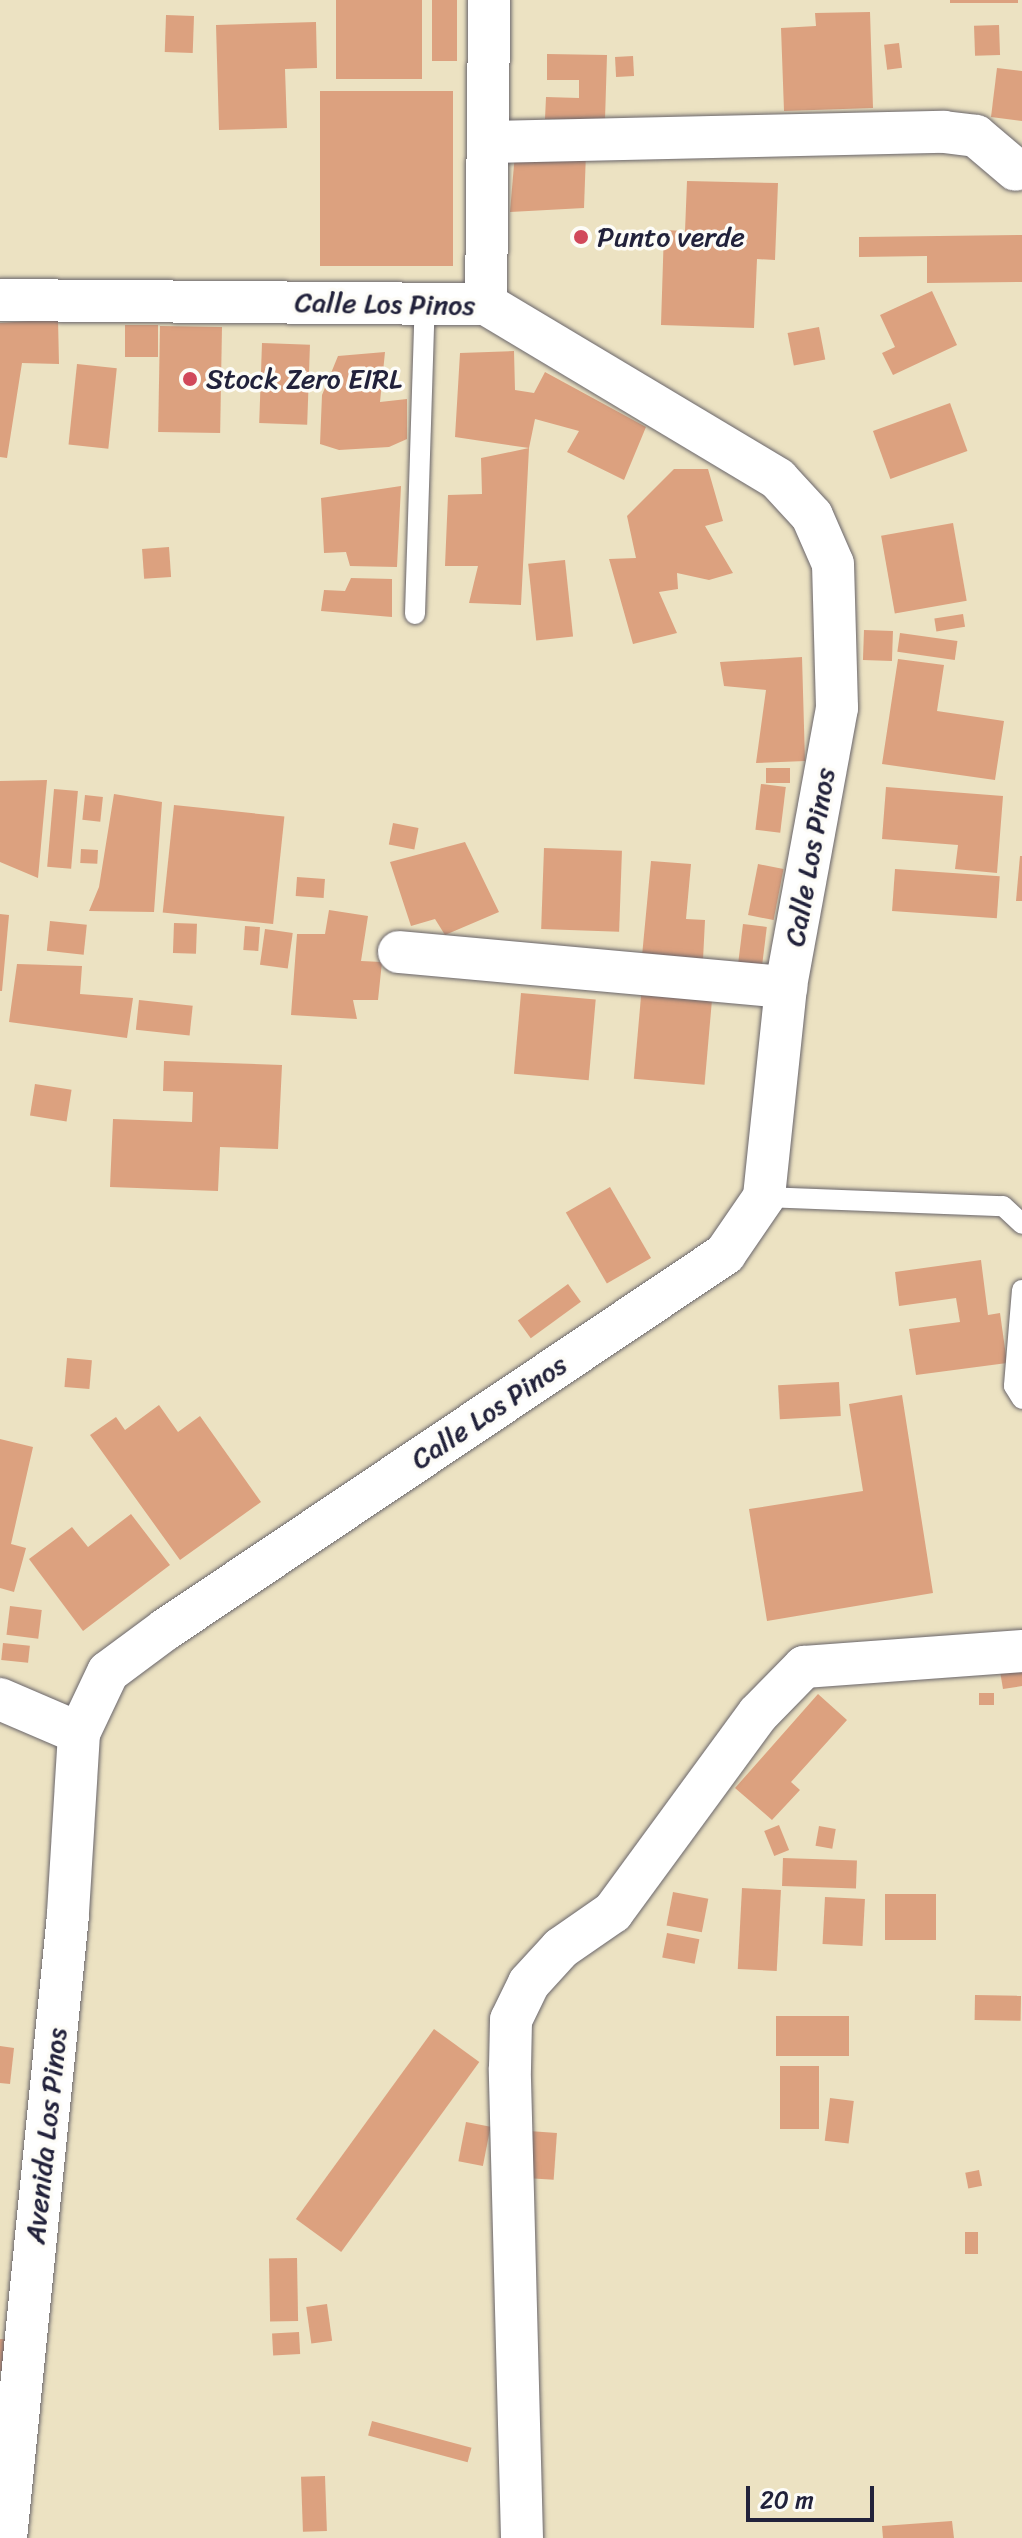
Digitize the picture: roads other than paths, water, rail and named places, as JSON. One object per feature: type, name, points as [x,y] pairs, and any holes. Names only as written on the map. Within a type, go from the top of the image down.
[{"type":"street","points":[[486,304],[491,142],[489,0]]},
{"type":"street","points":[[491,142],[944,132],[976,136],[1016,170]]},
{"type":"street","name":"Calle Los Pinos","points":[[0,300],[486,304],[778,479],[812,516],[833,564],[837,708],[786,987],[764,1197],[725,1254],[108,1672],[79,1733]]},
{"type":"street","points":[[399,952],[786,987]]},
{"type":"street","points":[[522,2538],[510,2068],[511,2020],[529,1983],[561,1948],[613,1912],[758,1714],[804,1667],[1022,1651]]},
{"type":"street","points":[[0,1699],[79,1733]]},
{"type":"street","name":"Avenida Los Pinos","points":[[6,2538],[66,1931],[79,1733]]},
{"type":"lane","points":[[415,614],[425,304]]},
{"type":"lane","points":[[764,1197],[1003,1206],[1022,1224]]},
{"type":"lane","points":[[1022,1290],[1014,1386],[1022,1399]]},
{"type":"place","name":"Punto verde","points":[[581,237]]},
{"type":"place","name":"Stock Zero EIRL","points":[[190,379]]}]
